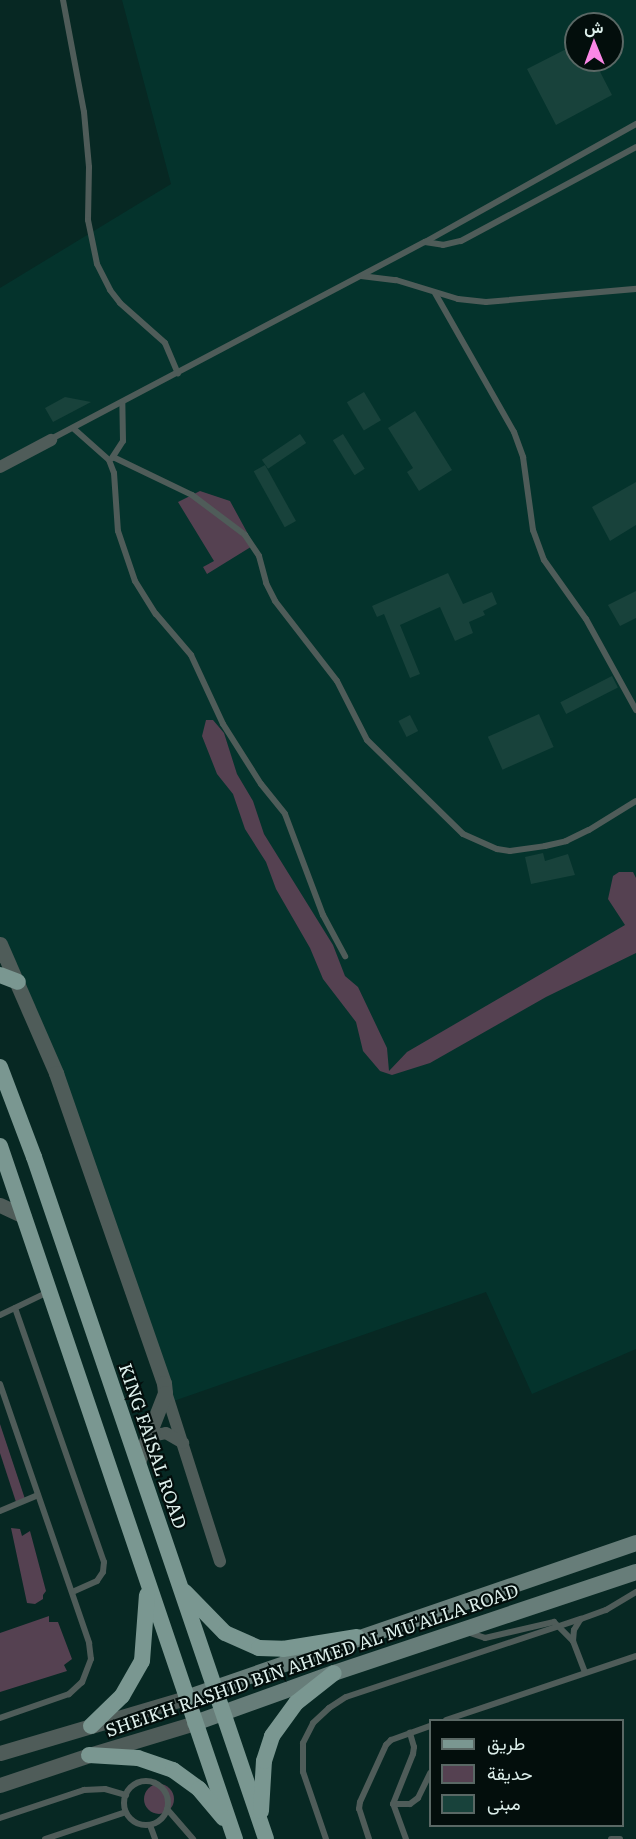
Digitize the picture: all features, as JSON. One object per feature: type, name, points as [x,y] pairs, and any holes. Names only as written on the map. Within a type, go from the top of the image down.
[{"type":"main road","points":[[0,975],[18,982]]},
{"type":"main road","name":"KING FAISAL ROAD","points":[[0,1067],[34,1157],[266,1839]]},
{"type":"main road","points":[[0,1146],[233,1834]]},
{"type":"main road","name":"SHEIKH RASHID BIN AHMED AL MU'ALLA ROAD","points":[[186,1698],[357,1637],[636,1543]]},
{"type":"main road","name":"SHEIKH RASHID BIN AHMED AL MU'ALLA ROAD","points":[[195,1723],[333,1673],[636,1572]]},
{"type":"main road","points":[[92,1726],[122,1696],[142,1661],[146,1637],[148,1586]]},
{"type":"main road","points":[[180,1587],[215,1626],[236,1640],[253,1646],[284,1649],[357,1637]]},
{"type":"main road","points":[[260,1820],[264,1761],[272,1736],[296,1703],[333,1673]]},
{"type":"main road","points":[[88,1755],[138,1758],[173,1770],[199,1789],[233,1834]]},
{"type":"street","points":[[0,467],[51,440]]},
{"type":"street","points":[[0,944],[56,1073],[89,1164],[184,1444],[220,1561]]},
{"type":"street","points":[[0,1204],[24,1216]]},
{"type":"street","points":[[138,1462],[165,1389]]},
{"type":"street","points":[[146,1437],[166,1433],[184,1444]]},
{"type":"street","name":"SHEIKH RASHID BIN AHMED AL MU'ALLA ROAD","points":[[0,1753],[186,1698]]},
{"type":"street","name":"SHEIKH RASHID BIN AHMED AL MU'ALLA ROAD","points":[[0,1785],[88,1755],[195,1723]]},
{"type":"lane","points":[[63,0],[84,112],[89,167],[88,220],[97,264],[110,290],[120,303],[165,343],[178,373]]},
{"type":"lane","points":[[51,440],[425,242],[636,124]]},
{"type":"lane","points":[[425,242],[443,245],[461,241],[636,147]]},
{"type":"lane","points":[[360,276],[396,280],[458,299],[486,302],[636,289]]},
{"type":"lane","points":[[435,292],[517,438],[524,463],[533,530],[544,560],[586,619],[636,710]]},
{"type":"lane","points":[[122,402],[123,441],[111,458],[118,531],[135,581],[156,614],[191,655],[223,724],[261,784],[285,814],[323,915],[345,956]]},
{"type":"lane","points":[[73,428],[111,458],[192,495],[245,535],[259,556],[266,583],[275,601],[337,681],[367,740],[463,834],[497,849],[510,851],[545,846],[566,841],[589,830],[636,801]]},
{"type":"lane","points":[[0,1315],[50,1291]]},
{"type":"lane","points":[[15,1308],[104,1562],[103,1572],[97,1581],[72,1592]]},
{"type":"lane","points":[[0,1384],[91,1651],[87,1675],[69,1694],[0,1718]]},
{"type":"lane","points":[[0,1511],[38,1495]]},
{"type":"lane","points":[[326,1839],[303,1772],[303,1743],[314,1724],[329,1708],[346,1697],[606,1610],[636,1592]]},
{"type":"lane","points":[[573,1641],[574,1630],[581,1619]]},
{"type":"lane","points":[[461,1630],[484,1638],[550,1622],[560,1627],[573,1641],[585,1672]]},
{"type":"lane","points":[[456,1719],[636,1656]]},
{"type":"lane","points":[[369,1839],[359,1809],[360,1802],[386,1745],[391,1740],[429,1726]]},
{"type":"lane","points":[[406,1839],[393,1804],[413,1754],[414,1747],[410,1733]]},
{"type":"lane","points":[[393,1804],[410,1804],[418,1798],[429,1775]]},
{"type":"lane","points":[[167,1809],[161,1819],[150,1825],[139,1824],[126,1812],[126,1795],[133,1785],[150,1782],[164,1792],[167,1809],[180,1821],[193,1839]]},
{"type":"lane","points":[[0,1818],[84,1790],[105,1789],[126,1795]]},
{"type":"lane","points":[[45,1839],[126,1812]]},
{"type":"lane","points":[[150,1825],[155,1839]]},
{"type":"lane","points":[[611,1839],[620,1839]]},
{"type":"shaded area","points":[[122,0],[636,0],[636,1349],[532,1394],[486,1292],[168,1403],[0,938],[0,288],[171,184]]},
{"type":"green space","points":[[200,491],[230,501],[254,545],[207,574],[203,567],[214,561],[178,502]]},
{"type":"green space","points":[[206,720],[213,720],[224,733],[237,774],[253,801],[264,834],[333,945],[345,976],[358,987],[387,1048],[389,1071],[407,1052],[625,925],[608,899],[613,876],[619,872],[633,872],[636,878],[636,953],[546,997],[430,1063],[392,1075],[380,1071],[363,1051],[356,1022],[323,979],[310,948],[276,889],[266,862],[245,829],[233,794],[217,774],[202,736]]},
{"type":"green space","points":[[0,1424],[25,1499],[16,1502],[0,1453]]},
{"type":"green space","points":[[11,1528],[20,1529],[22,1536],[30,1531],[46,1591],[43,1599],[35,1604],[27,1603]]},
{"type":"green space","points":[[49,1616],[49,1622],[58,1622],[72,1659],[64,1665],[67,1671],[0,1692],[0,1633]]},
{"type":"green space","points":[[159,1784],[170,1788],[174,1799],[170,1810],[159,1814],[148,1810],[144,1799],[148,1788]]},
{"type":"building","points":[[564,50],[564,72],[600,72],[612,95],[556,125],[527,69]]},
{"type":"building","points":[[364,392],[381,420],[364,431],[347,402]]},
{"type":"building","points":[[65,397],[91,402],[53,422],[45,408]]},
{"type":"building","points":[[415,411],[452,470],[419,491],[407,472],[413,468],[388,428]]},
{"type":"building","points":[[300,434],[306,443],[268,469],[262,460]]},
{"type":"building","points":[[343,434],[365,469],[355,475],[333,440]]},
{"type":"building","points":[[265,465],[296,521],[285,527],[254,471]]},
{"type":"building","points":[[636,482],[636,525],[610,541],[592,507]]},
{"type":"building","points":[[448,573],[463,604],[492,592],[497,604],[483,611],[485,615],[469,622],[473,633],[455,641],[440,607],[400,625],[420,674],[410,678],[384,614],[377,617],[372,606]]},
{"type":"building","points":[[636,591],[636,618],[620,626],[608,605]]},
{"type":"building","points":[[612,676],[618,688],[566,714],[560,702]]},
{"type":"building","points":[[539,714],[554,747],[502,770],[488,737]]},
{"type":"building","points":[[410,715],[418,731],[407,737],[398,721]]},
{"type":"building","points":[[543,853],[545,861],[568,854],[575,875],[531,884],[525,857]]}]
